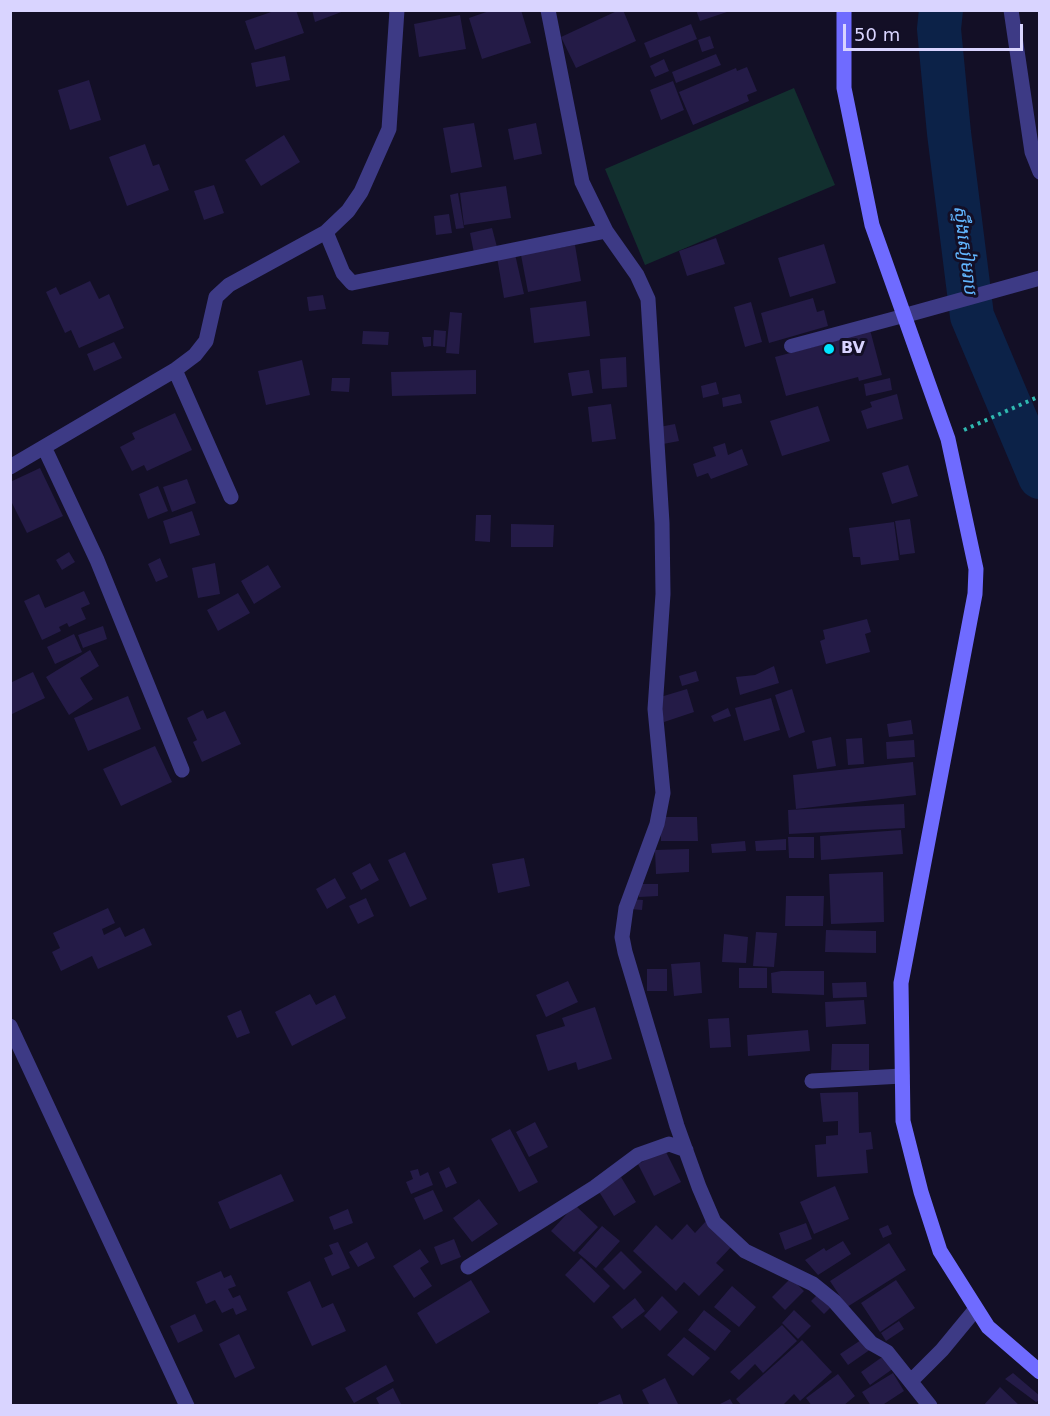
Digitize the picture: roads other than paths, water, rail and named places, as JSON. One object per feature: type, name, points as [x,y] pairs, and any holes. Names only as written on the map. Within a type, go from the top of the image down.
[{"type":"street","points":[[10,467],[175,370],[195,355],[206,341],[216,297],[229,285],[326,232],[348,211],[361,192],[389,129],[397,10]]},
{"type":"street","points":[[548,10],[582,182],[606,231],[638,275],[648,299],[662,535],[663,594],[655,709],[663,793],[657,824],[626,908],[622,937],[686,1150],[714,1221],[745,1251],[813,1284],[871,1343],[887,1352],[930,1406]]},
{"type":"street","points":[[844,10],[844,88],[872,225],[948,439],[976,569],[975,594],[901,983],[903,1121],[921,1192],[940,1251],[975,1310],[988,1327],[1040,1372]]},
{"type":"street","points":[[1011,10],[1032,152],[1040,172]]},
{"type":"street","points":[[326,232],[343,273],[352,283],[606,231]]},
{"type":"street","points":[[903,316],[1040,278]]},
{"type":"street","points":[[175,370],[231,497]]},
{"type":"street","points":[[44,447],[97,560],[182,770]]},
{"type":"street","points":[[10,1026],[187,1406]]},
{"type":"street","points":[[812,1081],[903,1076]]},
{"type":"street","points":[[468,1267],[595,1187],[638,1155],[669,1144],[686,1150]]},
{"type":"street","points":[[911,1381],[942,1350],[975,1310]]},
{"type":"lane","points":[[791,346],[903,316]]},
{"type":"waterway","name":"ស្ទឹងសៀមរាប","points":[[941,10],[939,29],[949,133],[972,316],[1040,477]]},
{"type":"place","name":"BV","points":[[829,349]]}]
